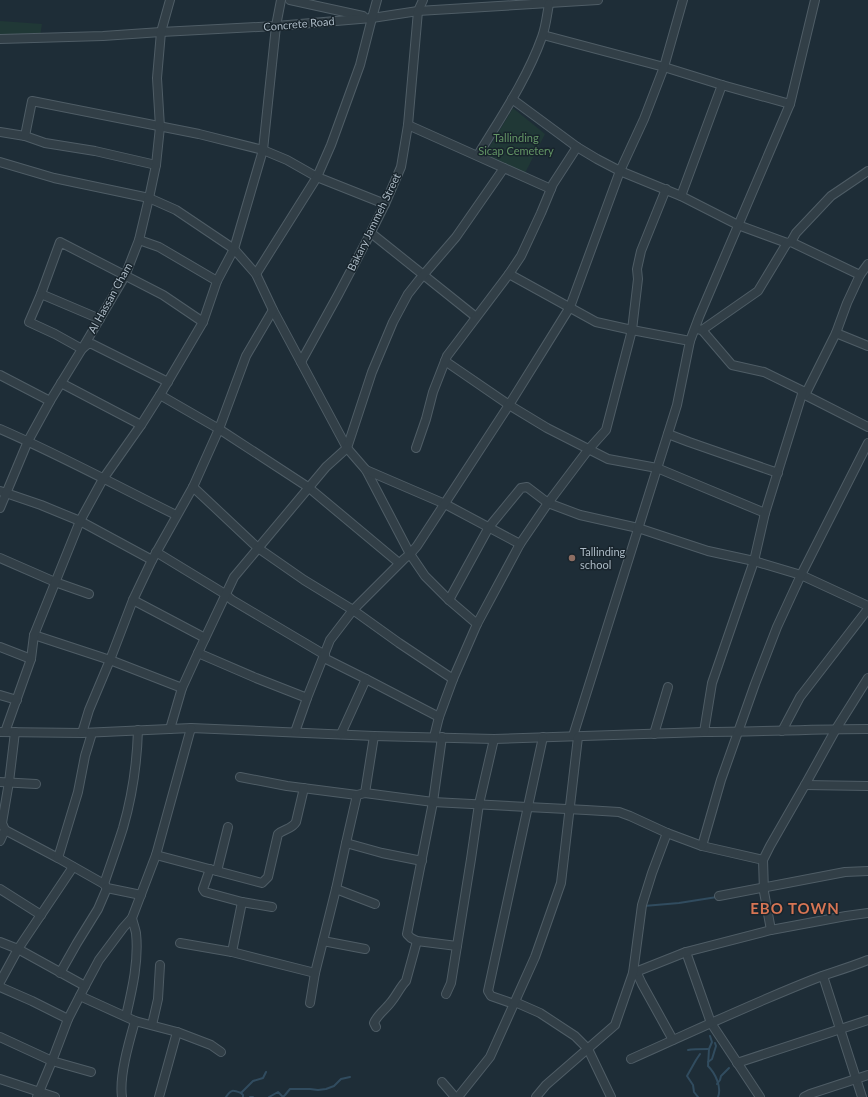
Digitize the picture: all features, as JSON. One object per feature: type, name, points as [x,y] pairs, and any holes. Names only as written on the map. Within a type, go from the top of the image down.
[{"type":"street","name":"Al Hassan Cham","points":[[0,508],[3,492],[28,441],[50,400],[125,276],[139,240],[156,165],[160,127],[157,78],[161,32],[170,0]]},
{"type":"street","points":[[281,0],[276,26],[263,150],[234,249],[217,282],[203,322],[141,425],[103,479],[80,521],[34,635],[31,659],[17,700],[3,732],[92,733],[190,728],[374,736],[494,739],[704,732],[868,729]]},
{"type":"street","points":[[290,0],[372,18]]},
{"type":"street","points":[[256,274],[317,177],[331,145],[360,65],[377,0]]},
{"type":"street","name":"Bakary Jammeh Street","points":[[301,362],[371,233],[401,167],[408,126],[418,11],[423,0]]},
{"type":"street","name":"Concrete Road","points":[[0,39],[104,36],[276,26],[372,18],[418,11],[598,0]]},
{"type":"street","points":[[295,732],[330,640],[353,610],[417,546],[570,307],[620,171],[644,119],[664,67],[683,0]]},
{"type":"street","points":[[442,1082],[456,1097],[490,1057],[535,957],[561,883],[570,809],[575,736],[656,468],[677,405],[690,341],[698,329],[738,225],[790,104],[815,0]]},
{"type":"street","points":[[478,155],[529,68],[543,35],[550,4]]},
{"type":"street","points":[[543,35],[664,67],[790,104]]},
{"type":"street","points":[[681,196],[722,85]]},
{"type":"street","points":[[512,99],[577,147],[620,171],[666,189],[738,225],[789,242],[860,275]]},
{"type":"street","points":[[25,136],[32,101],[199,134],[263,150],[287,160],[317,177],[385,204]]},
{"type":"street","points":[[408,126],[478,155],[551,189]]},
{"type":"street","points":[[0,132],[25,136],[45,143],[95,151],[156,165]]},
{"type":"street","points":[[416,448],[426,420],[433,392],[447,356],[509,274],[542,213],[553,184],[577,147]]},
{"type":"street","points":[[0,162],[54,178],[149,198],[176,210],[234,249],[256,274],[273,310],[347,448],[366,470],[410,554],[424,576],[477,624]]},
{"type":"street","points":[[170,729],[182,688],[234,577],[308,487],[326,467],[347,448],[372,372],[393,322],[408,294],[456,237],[504,168]]},
{"type":"street","points":[[698,329],[758,291],[796,233],[831,196],[868,171]]},
{"type":"street","points":[[457,946],[416,941],[408,934],[433,802],[438,717],[477,624],[520,544],[548,503],[588,450],[606,430],[632,330],[638,279],[637,268],[641,251],[666,189]]},
{"type":"street","points":[[371,233],[476,317]]},
{"type":"street","points":[[139,240],[159,247],[217,282]]},
{"type":"street","points":[[168,382],[92,344],[88,344],[82,349],[29,322],[60,242],[163,295],[203,322]]},
{"type":"street","points":[[704,732],[712,683],[754,561],[765,513],[804,393],[836,334],[847,303],[860,275],[868,264]]},
{"type":"street","points":[[509,274],[596,322],[690,341]]},
{"type":"street","points":[[41,294],[100,319]]},
{"type":"street","points":[[82,733],[89,710],[133,600],[154,556],[193,487],[219,429],[246,356],[273,310]]},
{"type":"street","points":[[698,329],[732,365],[764,372],[868,427]]},
{"type":"street","points":[[836,334],[868,346]]},
{"type":"street","points":[[445,362],[547,428],[588,450],[608,459],[656,468],[765,513]]},
{"type":"street","points":[[0,376],[50,400]]},
{"type":"street","points":[[61,383],[141,425]]},
{"type":"street","points":[[160,395],[219,429],[308,487],[399,563]]},
{"type":"street","points":[[0,429],[28,441],[176,515]]},
{"type":"street","points":[[668,434],[778,473]]},
{"type":"street","points":[[702,846],[721,780],[755,684],[777,628],[868,443]]},
{"type":"street","points":[[366,470],[445,504],[489,526],[520,544]]},
{"type":"street","points":[[193,487],[258,548],[304,580],[353,610],[453,679]]},
{"type":"street","points":[[449,600],[489,526],[521,488],[527,487],[548,503],[580,515],[638,528],[708,551],[754,561],[802,575],[868,608],[800,697],[782,731]]},
{"type":"street","points":[[3,492],[80,521],[154,556],[225,594],[232,600],[324,657],[438,717]]},
{"type":"street","points":[[0,558],[55,582],[88,594]]},
{"type":"street","points":[[133,600],[205,638]]},
{"type":"street","points":[[34,635],[110,660],[182,688]]},
{"type":"street","points":[[0,647],[31,659]]},
{"type":"street","points":[[198,653],[307,698]]},
{"type":"street","points":[[771,930],[764,888],[763,860],[836,729],[868,678]]},
{"type":"street","points":[[341,734],[366,679]]},
{"type":"street","points":[[654,734],[668,687]]},
{"type":"street","points":[[0,695],[17,700]]},
{"type":"street","points":[[38,1095],[68,1019],[85,986],[99,960],[132,918],[156,855],[190,728]]},
{"type":"street","points":[[60,973],[98,909],[132,791],[138,730]]},
{"type":"street","points":[[0,841],[15,732]]},
{"type":"street","points":[[58,858],[78,792],[85,756],[92,733]]},
{"type":"street","points":[[310,1003],[315,974],[346,843],[361,794],[374,736]]},
{"type":"street","points":[[543,737],[488,991],[491,996],[540,1013],[575,1036],[588,1049],[611,1097]]},
{"type":"street","points":[[446,994],[450,983],[457,946],[472,859],[479,804],[494,739]]},
{"type":"street","points":[[240,777],[287,786],[433,802],[619,812],[667,833],[702,846],[763,860]]},
{"type":"street","points":[[0,782],[36,784]]},
{"type":"street","points":[[806,785],[868,786]]},
{"type":"street","points":[[156,855],[262,883],[268,877],[278,834],[285,829],[292,827],[296,822],[304,788]]},
{"type":"street","points":[[2,826],[105,886],[141,895]]},
{"type":"street","points":[[228,827],[214,870],[203,891],[242,902],[272,907]]},
{"type":"street","points":[[536,1097],[546,1085],[615,1025],[634,972],[642,905],[667,833]]},
{"type":"street","points":[[346,843],[382,853],[422,861]]},
{"type":"street","points":[[1,979],[18,949],[72,867]]},
{"type":"street","points":[[719,896],[845,872],[868,871]]},
{"type":"street","points":[[0,889],[41,915]]},
{"type":"street","points":[[336,889],[375,904]]},
{"type":"street","points":[[232,952],[242,902]]},
{"type":"street","points":[[634,972],[686,952],[771,930],[868,913]]},
{"type":"street","points":[[126,1016],[133,988],[136,960],[136,933],[132,918]]},
{"type":"street","points":[[323,941],[365,948]]},
{"type":"street","points":[[376,1027],[374,1023],[375,1019],[391,1003],[406,980],[416,941]]},
{"type":"street","points":[[0,942],[18,949],[85,986]]},
{"type":"street","points":[[180,943],[232,952],[315,974]]},
{"type":"street","points":[[686,952],[711,1023],[760,1097]]},
{"type":"street","points":[[631,1059],[711,1023],[823,976],[868,960]]},
{"type":"street","points":[[152,1025],[158,999],[160,965]]},
{"type":"street","points":[[634,972],[673,1040]]},
{"type":"street","points":[[823,976],[862,1097]]},
{"type":"street","points":[[0,987],[68,1019]]},
{"type":"street","points":[[80,996],[135,1021],[177,1032],[211,1045],[221,1052]]},
{"type":"street","points":[[737,1063],[868,1020]]},
{"type":"street","points":[[122,1097],[121,1083],[126,1053],[135,1021]]},
{"type":"street","points":[[159,1097],[177,1032]]},
{"type":"street","points":[[0,1037],[52,1061],[91,1072]]},
{"type":"street","points":[[804,1097],[868,1075]]},
{"type":"street","points":[[0,1079],[38,1095],[54,1097]]},
{"type":"green space","points":[[0,21],[42,24],[40,37],[0,39]]},
{"type":"green space","name":"Tallinding Sicap Cemetery","points":[[513,108],[545,134],[524,175],[484,156]]},
{"type":"waterway","points":[[644,906],[679,903],[717,897]]},
{"type":"waterway","points":[[710,1036],[712,1042],[709,1049],[708,1066],[717,1080],[719,1089],[718,1097]]},
{"type":"waterway","points":[[708,1062],[712,1059],[716,1046],[715,1043]]},
{"type":"waterway","points":[[688,1050],[709,1049]]},
{"type":"waterway","points":[[698,1097],[694,1092],[693,1085],[687,1076],[700,1054]]},
{"type":"waterway","points":[[717,1084],[721,1076],[729,1068]]},
{"type":"waterway","points":[[226,1097],[232,1091],[241,1093],[253,1081],[263,1078],[266,1072]]},
{"type":"waterway","points":[[269,1097],[278,1092],[283,1097],[290,1089],[326,1089],[334,1086],[341,1079],[350,1077]]},
{"type":"waterway","points":[[241,1093],[243,1097]]},
{"type":"place","name":"Tallinding school","points":[[572,558]]},
{"type":"district","name":"EBO TOWN","points":[[795,909]]}]
